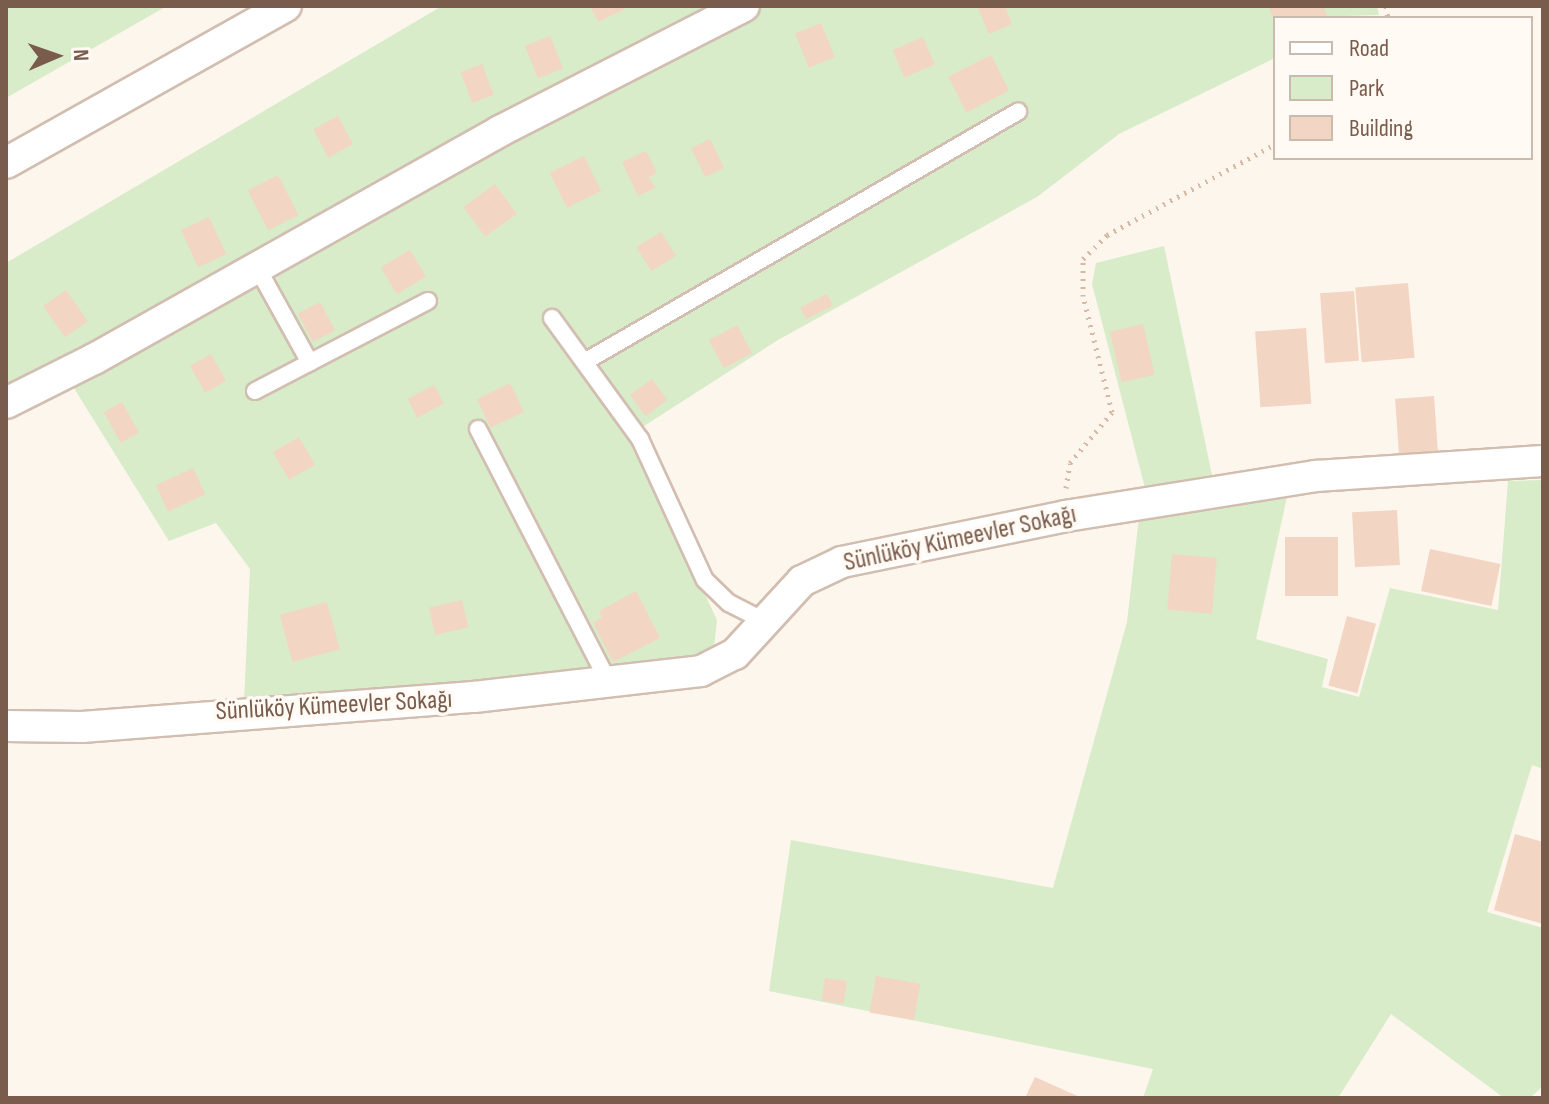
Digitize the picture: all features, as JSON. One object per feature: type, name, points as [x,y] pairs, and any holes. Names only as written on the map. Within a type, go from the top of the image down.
[{"type":"street","points":[[6,163],[286,6]]},
{"type":"street","points":[[6,403],[258,269],[500,131],[744,6]]},
{"type":"street","name":"Sünlüköy Kümeevler Sokağı","points":[[6,726],[82,727],[609,683],[701,671],[722,663],[802,581],[832,566],[1066,516],[1316,476],[1543,461]]},
{"type":"street","name":"Sünlüköy Kümeevler Sokağı","points":[[6,749],[82,727]]},
{"type":"lane","points":[[586,361],[1018,112]]},
{"type":"lane","points":[[258,269],[310,363]]},
{"type":"lane","points":[[255,391],[428,301]]},
{"type":"lane","points":[[552,318],[586,361],[656,468],[705,580],[729,603],[762,620]]},
{"type":"lane","points":[[478,429],[609,683]]},
{"type":"path","points":[[1066,516],[1070,463],[1112,412],[1083,296],[1083,259],[1107,235],[1273,145]]},
{"type":"green space","points":[[6,6],[167,6],[6,98]]},
{"type":"green space","points":[[442,6],[1377,6],[1379,15],[1273,16],[1273,59],[1119,134],[1037,197],[778,340],[630,435],[717,620],[714,648],[706,656],[615,671],[244,703],[250,569],[216,523],[169,541],[72,385],[6,419],[6,263]]},
{"type":"green space","points":[[1164,246],[1212,475],[1145,488],[1092,284],[1096,263]]},
{"type":"green space","points":[[1543,480],[1543,769],[1532,765],[1487,912],[1543,928],[1543,1086],[1530,1098],[1504,1098],[1391,1014],[1338,1098],[1143,1098],[1153,1069],[769,991],[791,840],[1053,888],[1127,622],[1139,517],[1287,497],[1256,639],[1328,659],[1322,687],[1359,697],[1390,588],[1498,610],[1508,481]]},
{"type":"building","points":[[590,6],[624,6],[625,9],[598,22]]},
{"type":"building","points":[[977,6],[1005,6],[1012,24],[989,34]]},
{"type":"building","points":[[1268,6],[1323,6],[1327,16],[1273,16]]},
{"type":"building","points":[[821,23],[835,57],[809,68],[795,33]]},
{"type":"building","points":[[550,36],[563,68],[538,79],[525,46]]},
{"type":"building","points":[[923,37],[935,65],[904,78],[893,50]]},
{"type":"building","points":[[991,55],[1009,91],[966,112],[948,77]]},
{"type":"building","points":[[482,64],[494,95],[472,103],[461,72]]},
{"type":"building","points":[[338,116],[353,144],[328,157],[313,129]]},
{"type":"building","points":[[710,139],[724,168],[705,177],[691,148]]},
{"type":"building","points":[[646,151],[657,173],[649,177],[655,188],[638,196],[622,162]]},
{"type":"building","points":[[584,156],[601,191],[567,208],[550,173]]},
{"type":"building","points":[[278,175],[298,215],[268,231],[248,190]]},
{"type":"building","points":[[495,184],[517,214],[485,237],[463,207]]},
{"type":"building","points":[[209,217],[226,254],[198,267],[181,230]]},
{"type":"building","points":[[661,232],[676,256],[651,271],[636,247]]},
{"type":"building","points":[[410,250],[426,277],[397,294],[381,268]]},
{"type":"building","points":[[1408,283],[1415,358],[1362,362],[1355,288]]},
{"type":"building","points":[[66,290],[88,321],[65,337],[43,306]]},
{"type":"building","points":[[1354,291],[1359,361],[1325,363],[1320,293]]},
{"type":"building","points":[[827,294],[833,306],[806,319],[800,308]]},
{"type":"building","points":[[320,302],[335,330],[313,342],[298,314]]},
{"type":"building","points":[[1143,324],[1155,375],[1122,382],[1110,332]]},
{"type":"building","points":[[737,325],[752,353],[724,368],[709,340]]},
{"type":"building","points":[[1306,328],[1311,404],[1260,407],[1255,332]]},
{"type":"building","points":[[211,354],[226,381],[205,393],[190,366]]},
{"type":"building","points":[[652,379],[667,400],[645,416],[630,395]]},
{"type":"building","points":[[510,383],[524,412],[491,428],[477,399]]},
{"type":"building","points":[[434,385],[444,404],[417,418],[408,399]]},
{"type":"building","points":[[1434,396],[1438,452],[1399,455],[1395,399]]},
{"type":"building","points":[[122,402],[139,433],[121,443],[104,412]]},
{"type":"building","points":[[299,437],[315,465],[289,480],[273,452]]},
{"type":"building","points":[[193,468],[205,494],[168,512],[156,485]]},
{"type":"building","points":[[1397,510],[1400,565],[1355,567],[1352,512]]},
{"type":"building","points":[[1285,537],[1338,537],[1338,596],[1285,596]]},
{"type":"building","points":[[1430,549],[1500,564],[1491,606],[1421,591]]},
{"type":"building","points":[[1172,554],[1217,558],[1212,614],[1167,610]]},
{"type":"building","points":[[636,591],[660,638],[613,662],[593,623],[602,617],[599,611]]},
{"type":"building","points":[[462,600],[468,627],[435,635],[429,608]]},
{"type":"building","points":[[327,602],[340,649],[292,662],[280,615]]},
{"type":"building","points":[[1347,616],[1376,624],[1357,693],[1328,686]]},
{"type":"building","points":[[1515,834],[1543,842],[1543,924],[1494,910]]},
{"type":"building","points":[[876,976],[920,984],[914,1020],[870,1012]]},
{"type":"building","points":[[825,978],[847,981],[844,1004],[822,1001]]},
{"type":"building","points":[[1035,1077],[1082,1098],[1025,1098]]}]
